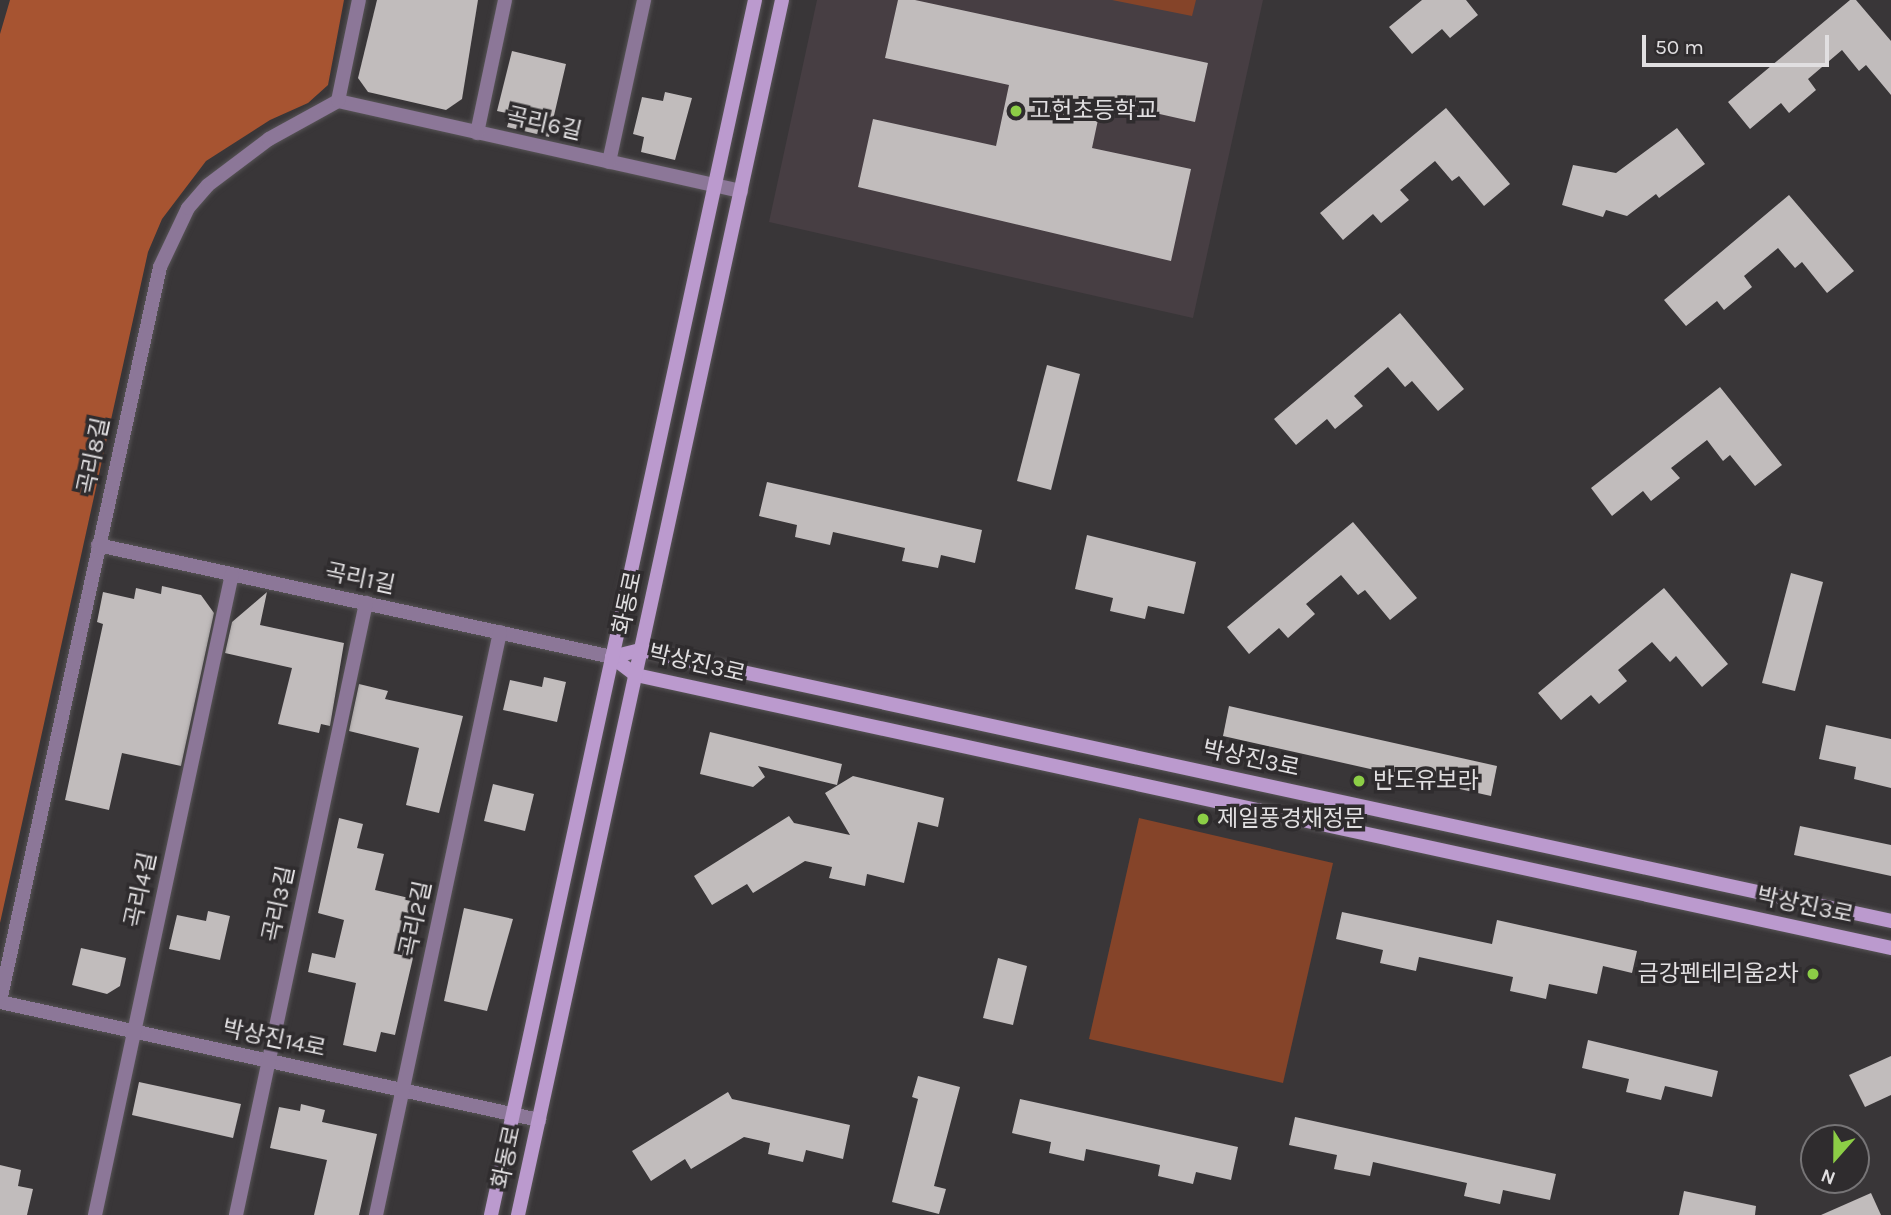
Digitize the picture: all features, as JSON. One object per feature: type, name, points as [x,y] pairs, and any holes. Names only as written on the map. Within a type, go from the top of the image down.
[{"type":"street","points":[[338,101],[359,0]]},
{"type":"street","points":[[477,132],[505,0]]},
{"type":"street","points":[[609,162],[644,0]]},
{"type":"street","name":"화동로","points":[[491,1215],[755,0]]},
{"type":"street","name":"화동로","points":[[518,1215],[782,0]]},
{"type":"street","name":"곡리6길","points":[[338,101],[740,191]]},
{"type":"street","name":"곡리8길","points":[[0,1001],[151,298],[173,235],[201,193],[233,163],[338,101]]},
{"type":"street","name":"곡리1길","points":[[98,545],[612,657]]},
{"type":"street","name":"곡리4길","points":[[95,1215],[232,574]]},
{"type":"street","name":"곡리3길","points":[[236,1215],[366,603]]},
{"type":"street","name":"곡리2길","points":[[376,1215],[500,632]]},
{"type":"street","name":"박상진3로","points":[[612,657],[641,650],[1891,921]]},
{"type":"street","name":"박상진3로","points":[[612,657],[636,675],[1891,948]]},
{"type":"street","name":"박상진14로","points":[[0,1001],[538,1120]]},
{"type":"shaded area","points":[[10,0],[344,0],[328,85],[308,103],[270,120],[206,161],[162,219],[148,252],[0,923],[0,34]]},
{"type":"shaded area","name":"고헌초등학교","points":[[817,0],[1263,0],[1193,318],[769,222]]},
{"type":"shaded area","points":[[1112,0],[1196,0],[1192,16]]},
{"type":"shaded area","points":[[1139,818],[1333,863],[1283,1083],[1089,1039]]},
{"type":"building","points":[[377,0],[478,0],[462,99],[446,110],[368,92],[358,78]]},
{"type":"building","points":[[898,0],[915,0],[1208,63],[1195,122],[1102,101],[1092,148],[1191,169],[1171,261],[858,187],[873,119],[996,146],[1009,85],[885,58]]},
{"type":"building","points":[[1422,0],[1466,0],[1478,15],[1450,38],[1442,29],[1412,54],[1389,27]]},
{"type":"building","points":[[1850,0],[1856,0],[1891,41],[1891,95],[1866,65],[1859,71],[1842,50],[1808,79],[1816,90],[1789,113],[1781,103],[1750,129],[1728,102]]},
{"type":"building","points":[[512,51],[566,64],[549,137],[507,127],[511,114],[497,111]]},
{"type":"building","points":[[665,92],[692,98],[675,160],[641,152],[644,137],[633,134],[642,97],[663,101]]},
{"type":"building","points":[[1446,108],[1510,184],[1484,206],[1459,176],[1452,181],[1435,161],[1400,190],[1409,200],[1381,223],[1373,214],[1343,240],[1320,213]]},
{"type":"building","points":[[1677,128],[1705,164],[1659,198],[1656,194],[1627,216],[1606,210],[1603,217],[1562,205],[1573,165],[1616,173]]},
{"type":"building","points":[[1789,195],[1854,271],[1827,293],[1802,262],[1795,268],[1778,248],[1744,276],[1752,287],[1724,310],[1717,301],[1686,326],[1664,300]]},
{"type":"building","points":[[1400,313],[1464,389],[1438,411],[1412,381],[1405,387],[1388,367],[1354,396],[1363,406],[1335,429],[1327,419],[1296,445],[1274,419]]},
{"type":"building","points":[[1047,365],[1080,374],[1051,490],[1017,481]]},
{"type":"building","points":[[1720,387],[1782,465],[1755,486],[1730,455],[1723,461],[1707,440],[1671,468],[1680,478],[1651,501],[1643,491],[1612,516],[1591,488]]},
{"type":"building","points":[[767,482],[982,530],[975,563],[941,555],[938,568],[902,561],[905,548],[833,532],[830,545],[795,537],[797,525],[759,516]]},
{"type":"building","points":[[1353,522],[1417,598],[1390,620],[1365,590],[1358,595],[1341,575],[1306,604],[1315,614],[1288,638],[1279,628],[1249,654],[1227,627]]},
{"type":"building","points":[[1087,535],[1196,562],[1184,614],[1148,606],[1145,619],[1110,611],[1113,598],[1075,589]]},
{"type":"building","points":[[1791,573],[1823,582],[1795,691],[1762,683]]},
{"type":"building","points":[[162,586],[201,595],[214,613],[181,766],[122,753],[109,810],[65,800],[103,624],[97,622],[103,592],[134,599],[136,588],[161,594]]},
{"type":"building","points":[[1664,588],[1728,664],[1702,687],[1676,656],[1670,662],[1652,642],[1618,670],[1627,681],[1599,704],[1591,695],[1561,720],[1538,693]]},
{"type":"building","points":[[267,592],[260,625],[344,643],[330,726],[321,724],[319,733],[278,724],[292,668],[225,653],[232,622]]},
{"type":"building","points":[[544,677],[566,682],[557,722],[503,710],[510,680],[542,687]]},
{"type":"building","points":[[359,684],[388,691],[385,699],[463,716],[439,813],[406,805],[419,748],[349,731]]},
{"type":"building","points":[[1229,706],[1497,766],[1491,796],[1223,736]]},
{"type":"building","points":[[1826,725],[1891,739],[1891,788],[1854,779],[1856,767],[1819,759]]},
{"type":"building","points":[[710,732],[842,764],[837,785],[758,766],[765,777],[753,787],[700,774]]},
{"type":"building","points":[[853,776],[944,798],[938,827],[918,822],[904,883],[867,874],[865,886],[829,878],[832,867],[805,861],[753,893],[747,884],[712,905],[694,876],[789,816],[794,823],[850,835],[825,793]]},
{"type":"building","points":[[493,784],[534,794],[525,831],[484,821]]},
{"type":"building","points":[[339,818],[363,824],[357,848],[384,854],[375,890],[426,902],[395,1035],[381,1032],[376,1052],[343,1045],[356,983],[308,972],[312,953],[335,958],[344,920],[318,913]]},
{"type":"building","points":[[1800,826],[1891,845],[1891,876],[1794,855]]},
{"type":"building","points":[[464,908],[513,919],[487,1011],[444,1001]]},
{"type":"building","points":[[208,911],[230,916],[220,960],[169,949],[177,915],[206,921]]},
{"type":"building","points":[[1342,912],[1492,944],[1497,920],[1637,951],[1632,973],[1603,966],[1597,994],[1549,984],[1546,999],[1510,991],[1513,977],[1419,957],[1416,971],[1380,963],[1383,950],[1336,939]]},
{"type":"building","points":[[81,948],[126,958],[120,986],[107,994],[72,985]]},
{"type":"building","points":[[998,958],[1027,966],[1013,1025],[983,1018]]},
{"type":"building","points":[[1588,1040],[1718,1071],[1712,1097],[1665,1086],[1661,1100],[1626,1092],[1629,1079],[1582,1068]]},
{"type":"building","points":[[1891,1056],[1891,1095],[1865,1107],[1849,1075]]},
{"type":"building","points":[[918,1076],[960,1087],[934,1186],[946,1189],[939,1214],[892,1202],[918,1099],[912,1097]]},
{"type":"building","points":[[139,1082],[241,1104],[233,1138],[132,1115]]},
{"type":"building","points":[[728,1092],[732,1099],[850,1125],[843,1159],[806,1150],[803,1162],[768,1154],[770,1143],[744,1137],[691,1169],[685,1159],[651,1181],[632,1151]]},
{"type":"building","points":[[1020,1099],[1238,1147],[1231,1180],[1196,1172],[1193,1184],[1158,1176],[1160,1165],[1086,1149],[1084,1161],[1049,1153],[1051,1142],[1012,1133]]},
{"type":"building","points":[[301,1104],[325,1110],[322,1122],[377,1134],[359,1215],[314,1215],[327,1160],[270,1148],[279,1107],[300,1111]]},
{"type":"building","points":[[1295,1117],[1556,1174],[1550,1200],[1503,1190],[1500,1204],[1464,1196],[1467,1183],[1373,1162],[1370,1176],[1334,1169],[1337,1155],[1289,1145]]},
{"type":"building","points":[[0,1165],[21,1170],[18,1186],[33,1189],[27,1215],[0,1215]]},
{"type":"building","points":[[1684,1191],[1756,1206],[1755,1215],[1679,1215]]},
{"type":"building","points":[[1870,1194],[1881,1215],[1821,1215]]},
{"type":"place","name":"고헌초등학교","points":[[1016,111]]},
{"type":"place","name":"반도유보라","points":[[1359,781]]},
{"type":"place","name":"제일풍경채정문","points":[[1203,819]]},
{"type":"place","name":"금강펜테리움2차","points":[[1813,974]]}]
